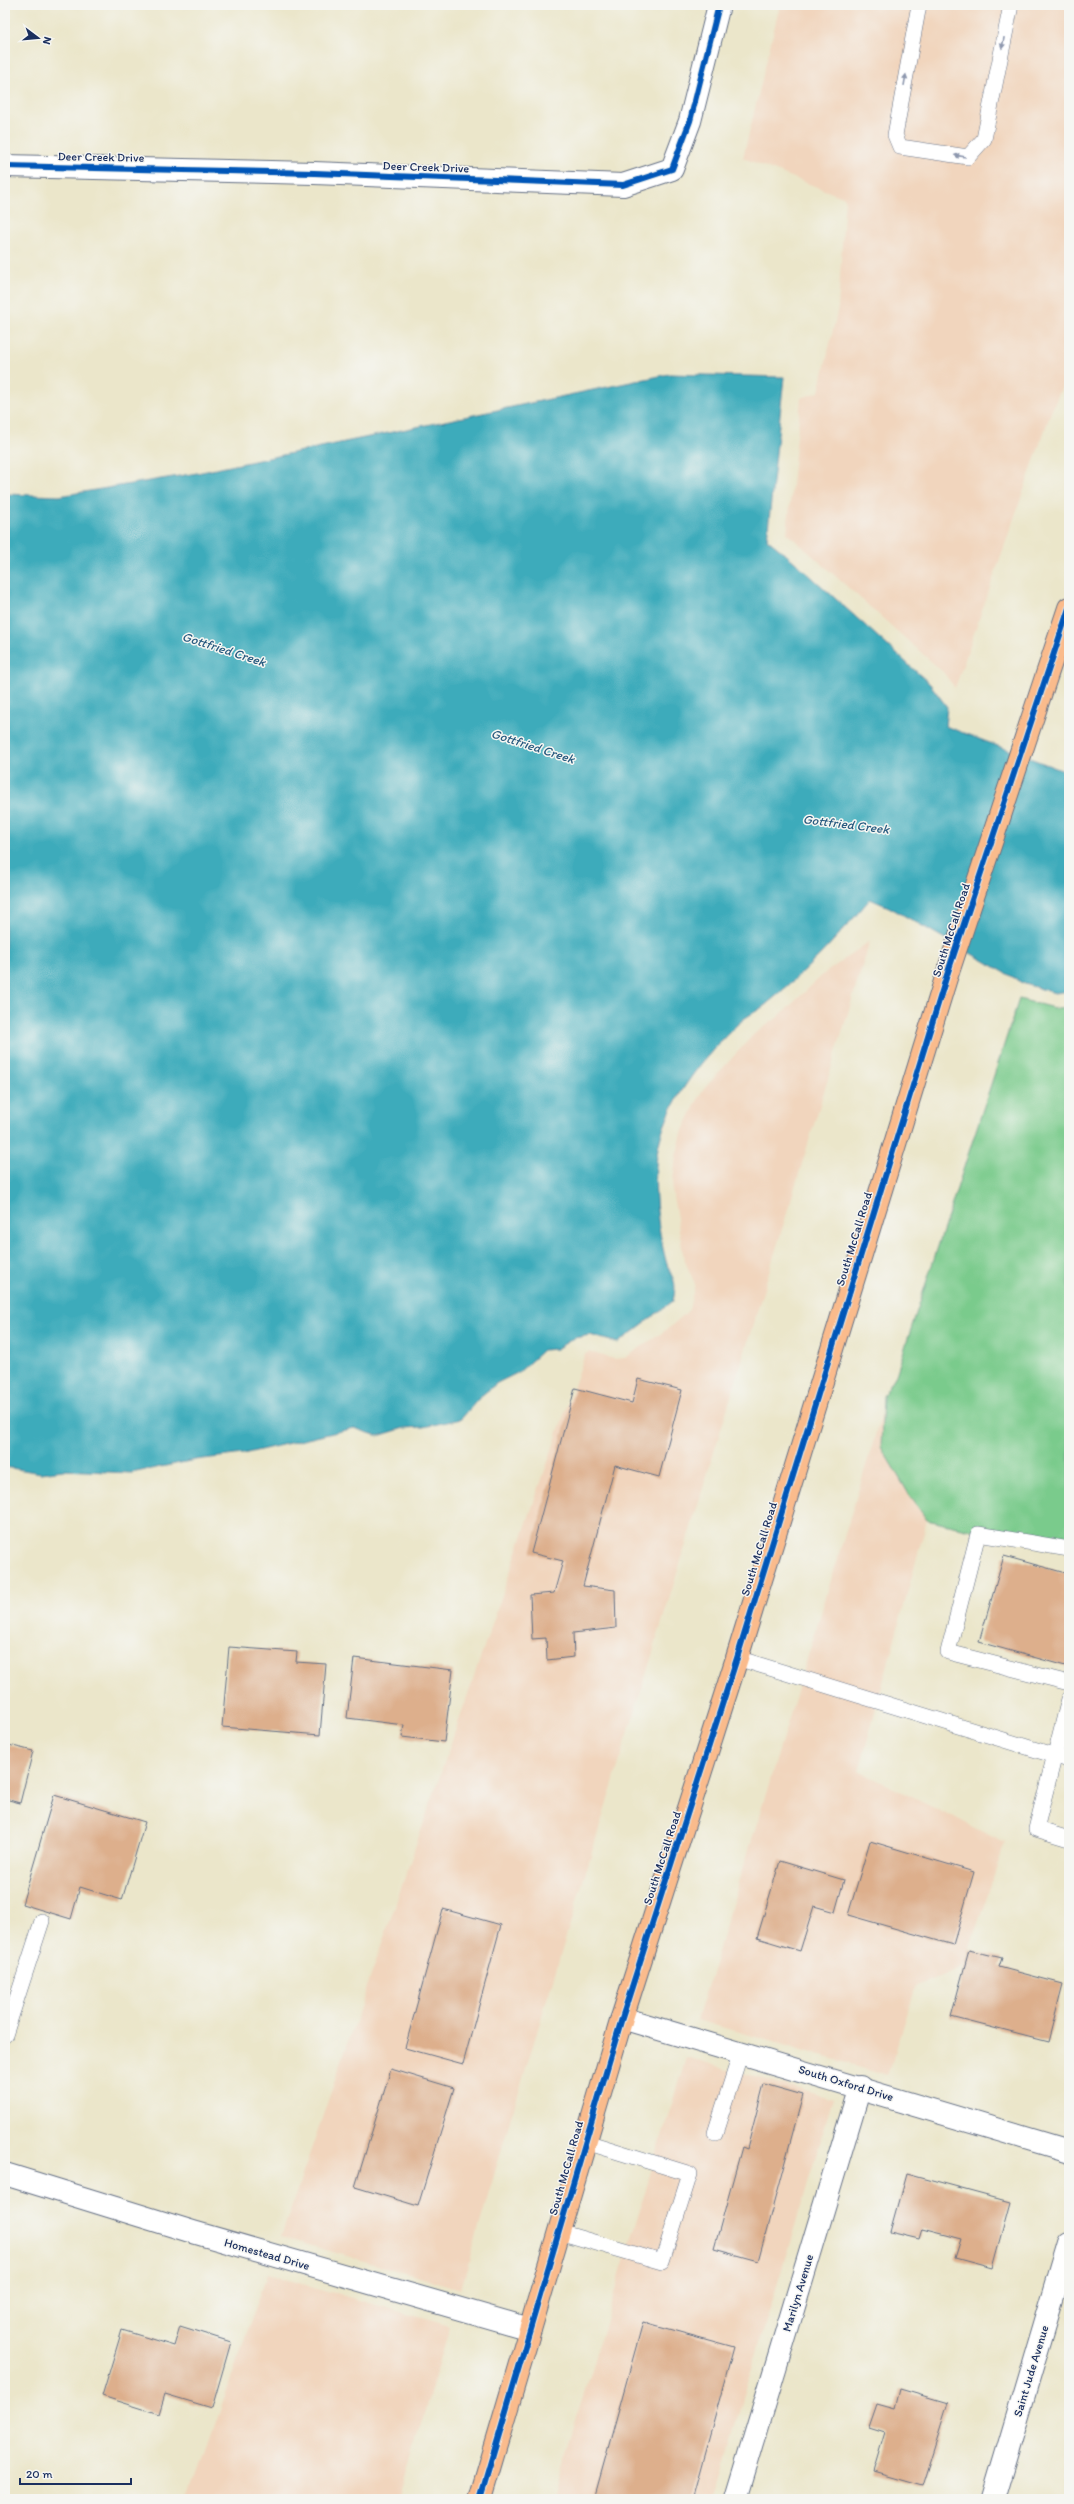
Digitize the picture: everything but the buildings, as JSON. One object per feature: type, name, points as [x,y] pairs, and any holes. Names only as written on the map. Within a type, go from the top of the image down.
[{"type":"main road","name":"South McCall Road","points":[[480,2499],[622,2018],[737,1658],[946,978],[1069,608]]},
{"type":"street","name":"Deer Creek Drive","points":[[5,166],[314,173],[623,185],[672,169],[690,121],[719,5]]},
{"type":"street","name":"South Oxford Drive","points":[[622,2018],[860,2087],[1069,2151]]},
{"type":"street","name":"Marilyn Avenue","points":[[736,2499],[860,2087]]},
{"type":"street","name":"Homestead Drive","points":[[5,2174],[201,2234],[530,2329]]},
{"type":"street","name":"Saint Jude Avenue","points":[[993,2499],[1069,2242]]},
{"type":"lane","points":[[919,5],[895,135],[900,147],[968,157],[984,139],[1011,5]]},
{"type":"lane","points":[[1069,1549],[978,1534],[948,1652],[1069,1683]]},
{"type":"lane","points":[[737,1658],[1069,1760]]},
{"type":"lane","points":[[1069,1699],[1036,1830],[1069,1839]]},
{"type":"lane","points":[[5,2035],[42,1921]]},
{"type":"lane","points":[[715,2133],[741,2052]]},
{"type":"lane","points":[[559,2232],[662,2262],[690,2174],[586,2142]]},
{"type":"shaded area","points":[[780,5],[1069,5],[1069,370],[1051,412],[955,688],[943,672],[787,533],[801,398],[819,392],[838,308],[845,198],[743,158]]},
{"type":"shaded area","points":[[870,941],[508,2127],[461,2289],[281,2237],[585,1354],[590,1352],[614,1359],[625,1358],[669,1328],[689,1310],[695,1284],[684,1259],[672,1190],[676,1156],[683,1130],[702,1091],[754,1034],[777,1018],[825,973]]},
{"type":"shaded area","points":[[882,1413],[882,1447],[910,1496],[927,1520],[859,1771],[1005,1843],[963,1967],[916,1986],[888,2075],[697,2020]]},
{"type":"shaded area","points":[[686,2057],[833,2099],[713,2499],[552,2499]]},
{"type":"shaded area","points":[[267,2274],[450,2326],[399,2499],[183,2499],[197,2478]]},
{"type":"green space","points":[[1019,999],[1058,1009],[1069,1008],[1069,1546],[989,1534],[927,1520],[910,1496],[881,1447],[883,1396],[896,1375]]},
{"type":"water","name":"Gottfried Creek","points":[[669,374],[784,377],[767,539],[795,562],[930,684],[947,707],[945,726],[1069,773],[1069,991],[1055,993],[1025,984],[889,907],[870,899],[833,941],[793,982],[764,1006],[748,1016],[725,1037],[699,1066],[677,1099],[661,1135],[657,1154],[655,1181],[660,1235],[668,1268],[675,1284],[673,1301],[618,1343],[590,1335],[574,1338],[556,1349],[543,1350],[519,1372],[497,1383],[481,1396],[461,1419],[423,1427],[404,1428],[378,1436],[354,1428],[243,1454],[195,1460],[131,1473],[63,1470],[41,1473],[5,1467],[5,494],[59,496],[197,473]]},
{"type":"cycle path","points":[[5,166],[314,173],[623,185],[672,169],[690,121],[719,5]]},
{"type":"cycle path","points":[[480,2499],[622,2018],[737,1658],[946,978],[1069,608]]}]
